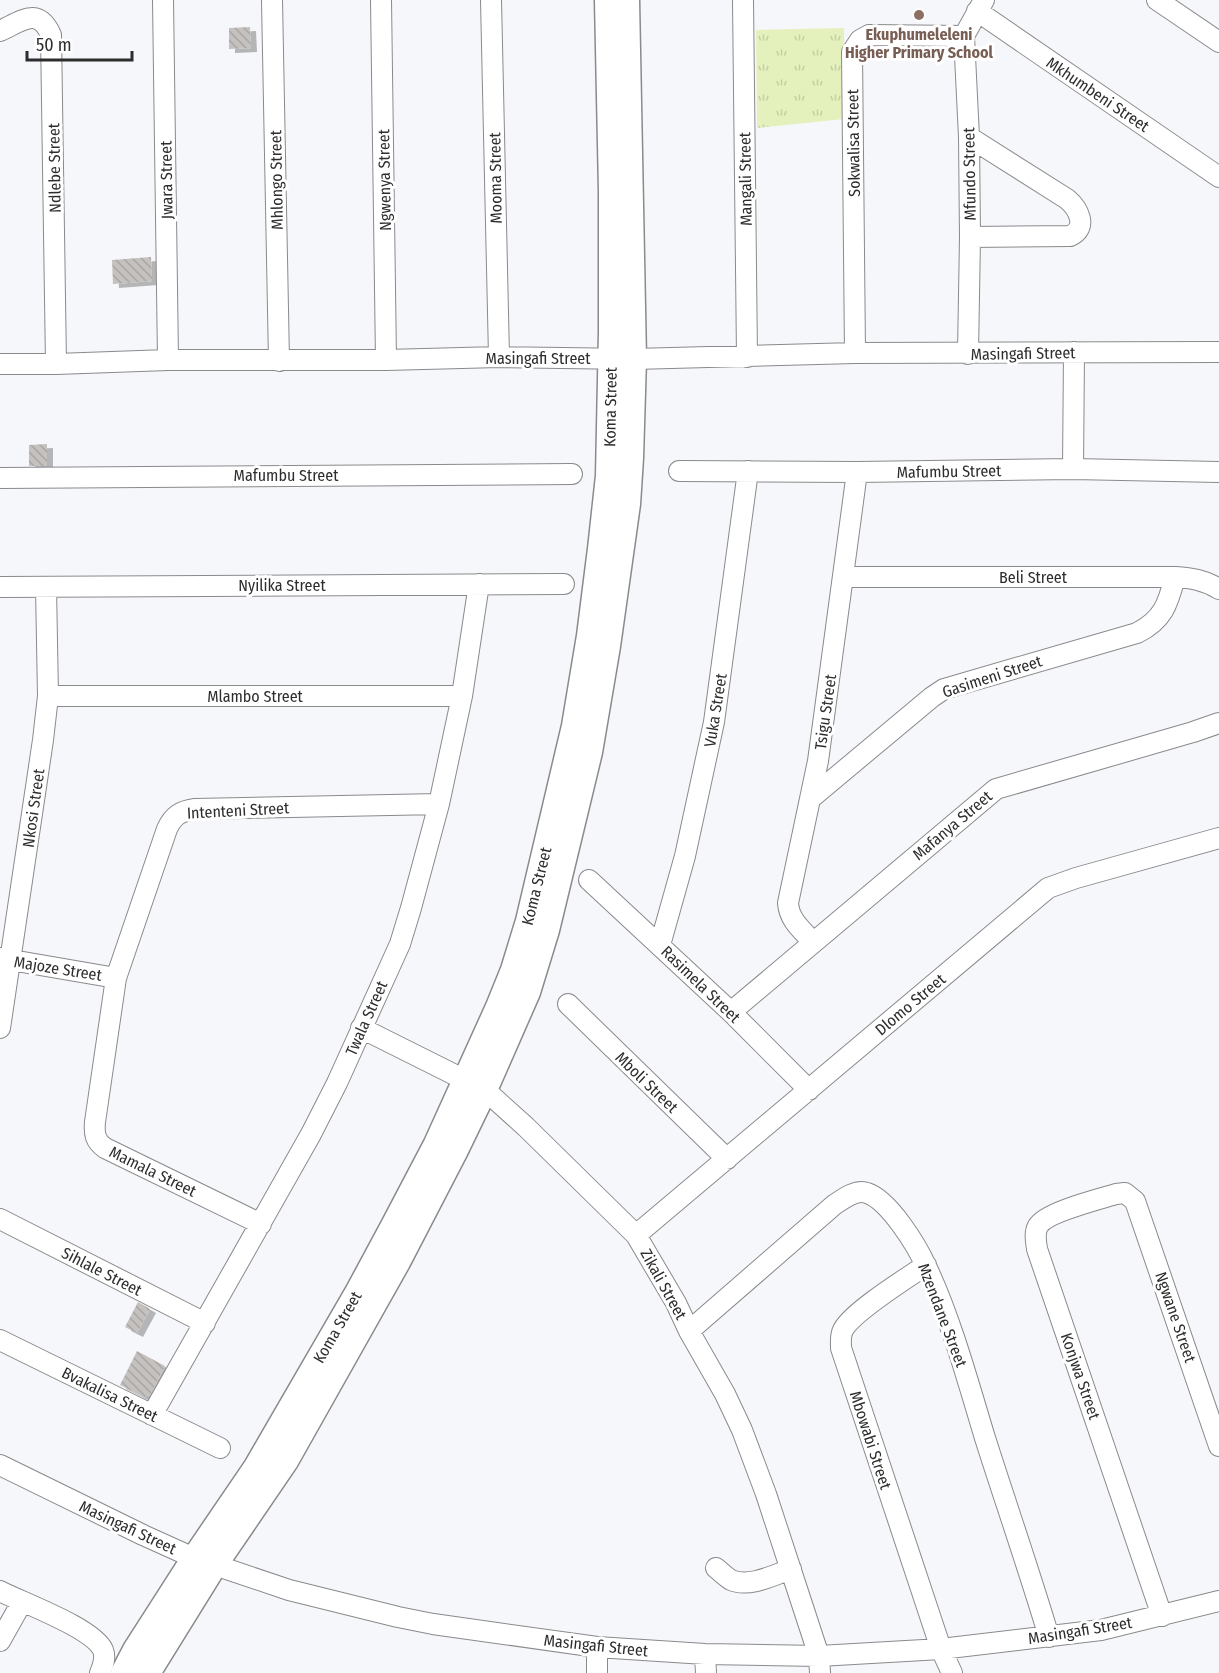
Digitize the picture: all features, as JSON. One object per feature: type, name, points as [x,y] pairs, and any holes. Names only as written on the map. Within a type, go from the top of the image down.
[{"type":"main road","name":"Koma Street","points":[[607,0],[611,192],[622,359]]},
{"type":"main road","name":"Koma Street","points":[[148,1673],[204,1562],[256,1467],[358,1292],[436,1144],[475,1085],[498,1007],[513,970],[528,921],[574,726],[589,636],[622,359],[627,0]]},
{"type":"main road","name":"Koma Street","points":[[123,1673],[135,1650],[204,1562]]},
{"type":"street","name":"Jwara Street","points":[[163,0],[168,360]]},
{"type":"street","name":"Mhlongo Street","points":[[272,0],[279,361]]},
{"type":"street","name":"Ngwenya Street","points":[[381,0],[386,360]]},
{"type":"street","name":"Mooma Street","points":[[491,0],[499,357]]},
{"type":"street","name":"Mangali Street","points":[[743,0],[747,357]]},
{"type":"street","points":[[1157,0],[1219,42]]},
{"type":"street","points":[[964,36],[981,6]]},
{"type":"street","name":"Mkhumbeni Street","points":[[981,6],[1219,177]]},
{"type":"street","name":"Ndlebe Street","points":[[0,31],[27,19],[36,18],[44,22],[51,34],[56,364]]},
{"type":"street","name":"Sokwalisa Street","points":[[855,353],[852,52],[860,40],[869,36],[964,36]]},
{"type":"street","name":"Mfundo Street","points":[[964,36],[969,137],[968,354]]},
{"type":"street","points":[[969,137],[1067,199],[1075,207],[1081,221],[1076,234],[1070,236],[970,237]]},
{"type":"street","points":[[1073,469],[1074,352]]},
{"type":"street","name":"Masingafi Street","points":[[0,364],[499,357],[622,359],[855,353],[1219,352]]},
{"type":"street","name":"Mafumbu Street","points":[[679,471],[857,472],[1073,469],[1219,472]]},
{"type":"street","name":"Vuka Street","points":[[660,945],[685,856],[714,722],[748,471]]},
{"type":"street","name":"Tsigu Street","points":[[813,942],[793,921],[788,903],[818,761],[857,472]]},
{"type":"street","name":"Mafumbu Street","points":[[0,478],[572,474]]},
{"type":"street","name":"Beli Street","points":[[844,577],[1175,577],[1207,582],[1219,589]]},
{"type":"street","name":"Gasimeni Street","points":[[811,798],[944,689],[1137,633],[1148,627],[1161,615],[1171,595],[1175,577]]},
{"type":"street","name":"Twala Street","points":[[152,1415],[311,1134],[403,934],[439,804],[462,696],[479,584]]},
{"type":"street","name":"Nyilika Street","points":[[0,587],[564,584]]},
{"type":"street","name":"Nkosi Street","points":[[0,1028],[5,959],[48,696],[46,587]]},
{"type":"street","name":"Mlambo Street","points":[[48,696],[462,696]]},
{"type":"street","name":"Mafanya Street","points":[[731,1012],[996,789],[1219,723]]},
{"type":"street","name":"Intenteni Street","points":[[116,978],[167,829],[172,819],[182,812],[201,809],[439,804]]},
{"type":"street","name":"Dlomo Street","points":[[636,1235],[1048,888],[1219,838]]},
{"type":"street","name":"Rasimela Street","points":[[589,880],[731,1012],[809,1090]]},
{"type":"street","name":"Majoze Street","points":[[5,959],[116,978]]},
{"type":"street","name":"Mamala Street","points":[[116,978],[95,1122],[96,1140],[105,1148],[261,1224]]},
{"type":"street","name":"Mboli Street","points":[[568,1004],[727,1160]]},
{"type":"street","name":"Zikali Street","points":[[361,1028],[475,1085],[526,1126],[636,1235],[676,1303],[689,1331],[725,1394],[742,1431],[766,1494],[820,1665]]},
{"type":"street","name":"Mzendane Street","points":[[689,1331],[834,1205],[860,1192],[866,1192],[874,1197],[891,1213],[911,1238],[926,1265],[942,1304],[1049,1637]]},
{"type":"street","name":"Ngwane Street","points":[[1125,1193],[1135,1201],[1139,1209],[1219,1446]]},
{"type":"street","name":"Konjwa Street","points":[[1125,1193],[1045,1218],[1037,1228],[1035,1237],[1162,1616]]},
{"type":"street","name":"Sihlale Street","points":[[0,1219],[205,1323]]},
{"type":"street","name":"Mbowabi Street","points":[[926,1265],[849,1321],[843,1329],[841,1348],[941,1649],[952,1673]]},
{"type":"street","name":"Bvakalisa Street","points":[[0,1340],[220,1448]]},
{"type":"street","name":"Masingafi Street","points":[[0,1465],[143,1535],[204,1562],[289,1590],[433,1624],[705,1663],[820,1665],[1049,1637],[1101,1630],[1219,1600]]},
{"type":"street","points":[[716,1568],[730,1579],[743,1583],[791,1569]]},
{"type":"street","points":[[0,1592],[69,1623],[90,1636],[103,1650],[104,1662],[100,1673]]},
{"type":"street","points":[[0,1641],[22,1602]]},
{"type":"street","points":[[597,1647],[597,1673]]},
{"type":"green space","points":[[844,28],[844,119],[757,128],[756,30]]},
{"type":"building","points":[[250,27],[251,48],[229,49],[229,28]]},
{"type":"building","points":[[151,257],[152,281],[113,284],[112,260]]},
{"type":"building","points":[[47,444],[47,466],[29,466],[29,445]]},
{"type":"building","points":[[138,1302],[150,1309],[137,1333],[125,1327]]},
{"type":"building","points":[[137,1351],[165,1366],[150,1395],[144,1397],[120,1385]]},
{"type":"place","name":"Ekuphumeleleni Higher Primary School","points":[[919,15]]}]
